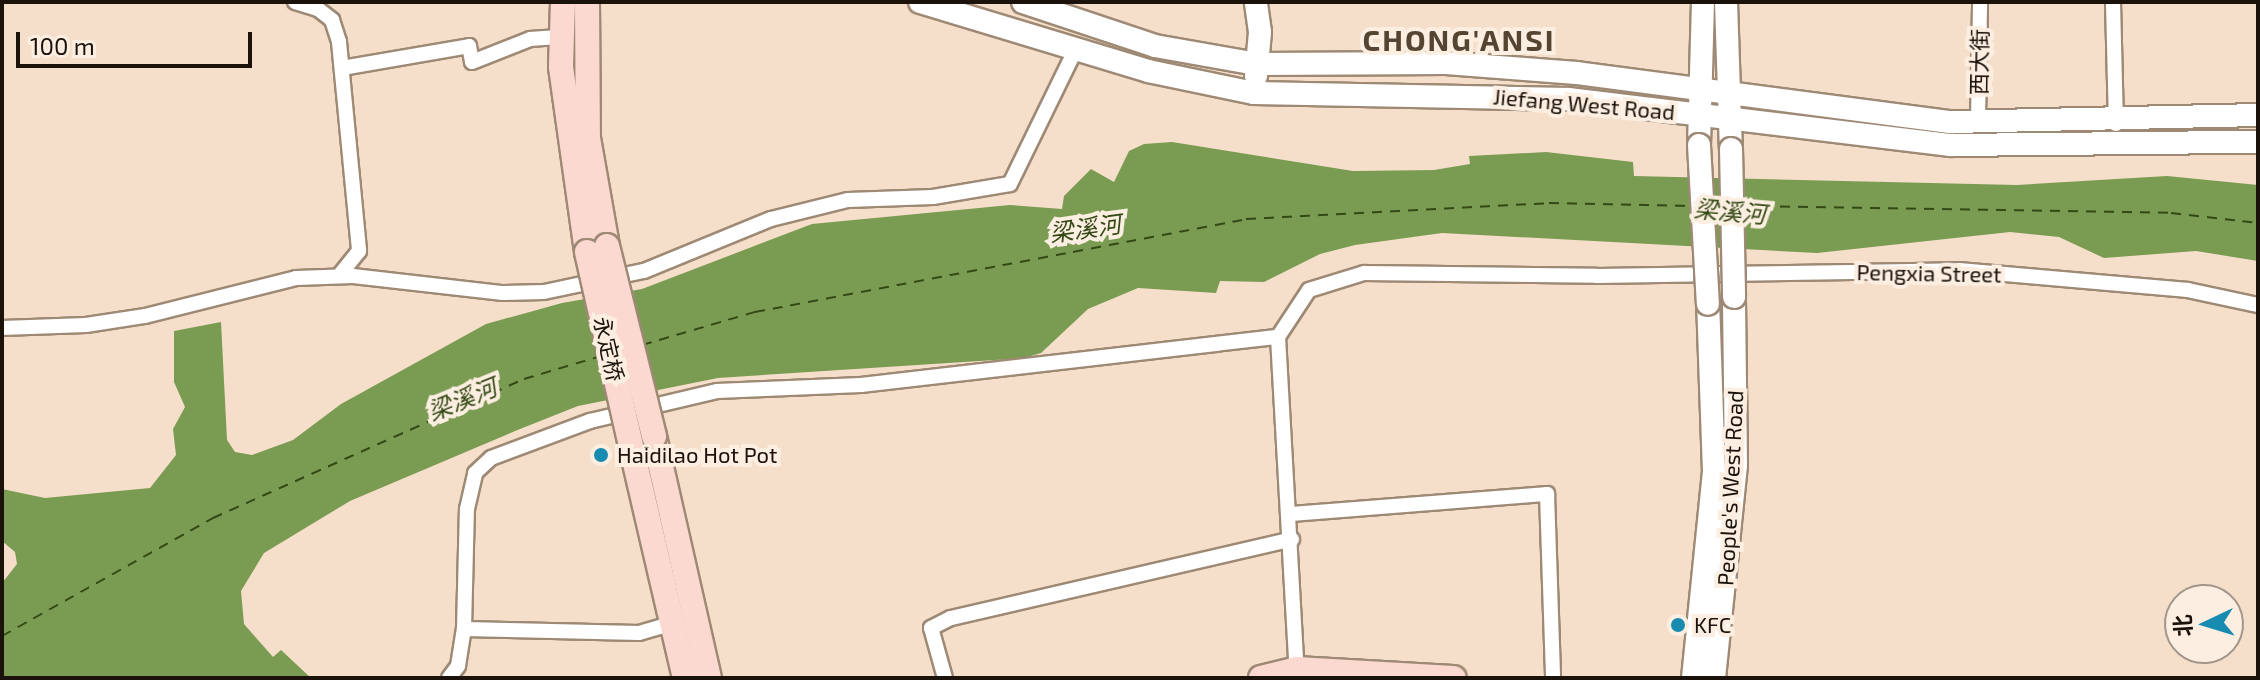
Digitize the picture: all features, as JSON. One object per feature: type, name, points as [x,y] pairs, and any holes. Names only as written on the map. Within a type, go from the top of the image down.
[{"type":"main road","points":[[563,2],[568,142],[597,249]]},
{"type":"main road","points":[[587,2],[588,138],[597,249]]},
{"type":"main road","name":"Jiefang West Road","points":[[920,2],[1075,51],[1199,84],[1254,93],[1569,99],[1731,116],[1950,145],[2258,142]]},
{"type":"main road","name":"Jiefang West Road","points":[[1023,2],[1155,46],[1257,64],[1446,63],[1702,88],[1978,121],[2258,115]]},
{"type":"main road","points":[[1254,93],[1256,2]]},
{"type":"main road","name":"People's West Road","points":[[1693,678],[1714,472],[1699,145],[1703,2]]},
{"type":"main road","name":"People's West Road","points":[[1714,678],[1736,465],[1731,116],[1726,2]]},
{"type":"main road","name":"永定桥","points":[[597,249],[654,436],[709,678]]},
{"type":"main road","name":"永定桥","points":[[597,249],[631,446],[685,678]]},
{"type":"main road","points":[[1261,678],[1297,673],[1454,678]]},
{"type":"street","points":[[295,2],[318,9],[332,20],[342,68],[359,251],[339,276]]},
{"type":"street","name":"西大街","points":[[1978,121],[1980,2]]},
{"type":"street","points":[[2113,2],[2116,141]]},
{"type":"street","points":[[342,68],[469,46],[472,62],[530,39],[562,37]]},
{"type":"street","points":[[2,328],[101,323],[296,278],[339,276],[544,292],[644,271],[771,219],[848,200],[933,197],[1010,184],[1075,51]]},
{"type":"street","name":"Pengxia Street","points":[[1278,337],[1309,290],[1364,273],[1597,276],[1959,270],[2188,290],[2258,305]]},
{"type":"street","points":[[449,678],[458,666],[464,629],[467,509],[475,473],[491,458],[590,421],[717,391],[861,385],[1278,337],[1292,514],[1297,673]]},
{"type":"street","points":[[1292,514],[1547,494],[1553,678]]},
{"type":"street","points":[[945,678],[931,628],[951,618],[1292,539]]},
{"type":"street","points":[[464,629],[639,633],[673,623]]},
{"type":"water","name":"梁溪河","points":[[1172,142],[1353,171],[1434,170],[1470,164],[1469,156],[1546,152],[1633,162],[1634,176],[2017,185],[2167,176],[2258,185],[2258,261],[2196,251],[2104,258],[2059,237],[2010,232],[1817,253],[1442,233],[1355,245],[1320,254],[1264,282],[1220,281],[1216,293],[1138,288],[1088,309],[1041,353],[1024,358],[718,378],[578,406],[520,429],[350,501],[264,553],[241,591],[244,624],[273,657],[281,650],[311,678],[2,678],[2,583],[17,564],[15,552],[2,541],[2,489],[45,498],[150,488],[176,455],[173,429],[185,407],[174,382],[174,331],[221,322],[227,440],[235,452],[252,455],[293,440],[341,404],[486,324],[562,303],[642,289],[812,224],[1010,205],[1062,209],[1064,196],[1091,169],[1114,182],[1129,151],[1144,144]]},
{"type":"ferry route","points":[[642,345],[755,312],[1246,219],[1549,203],[1693,206]]},
{"type":"ferry route","points":[[1744,206],[2171,213],[2258,223]]},
{"type":"ferry route","points":[[2,636],[213,518],[524,379],[601,356]]},
{"type":"place","name":"Haidilao Hot Pot","points":[[601,455]]},
{"type":"place","name":"KFC","points":[[1678,625]]},
{"type":"district","name":"CHONG'ANSI","points":[[1459,39]]}]
